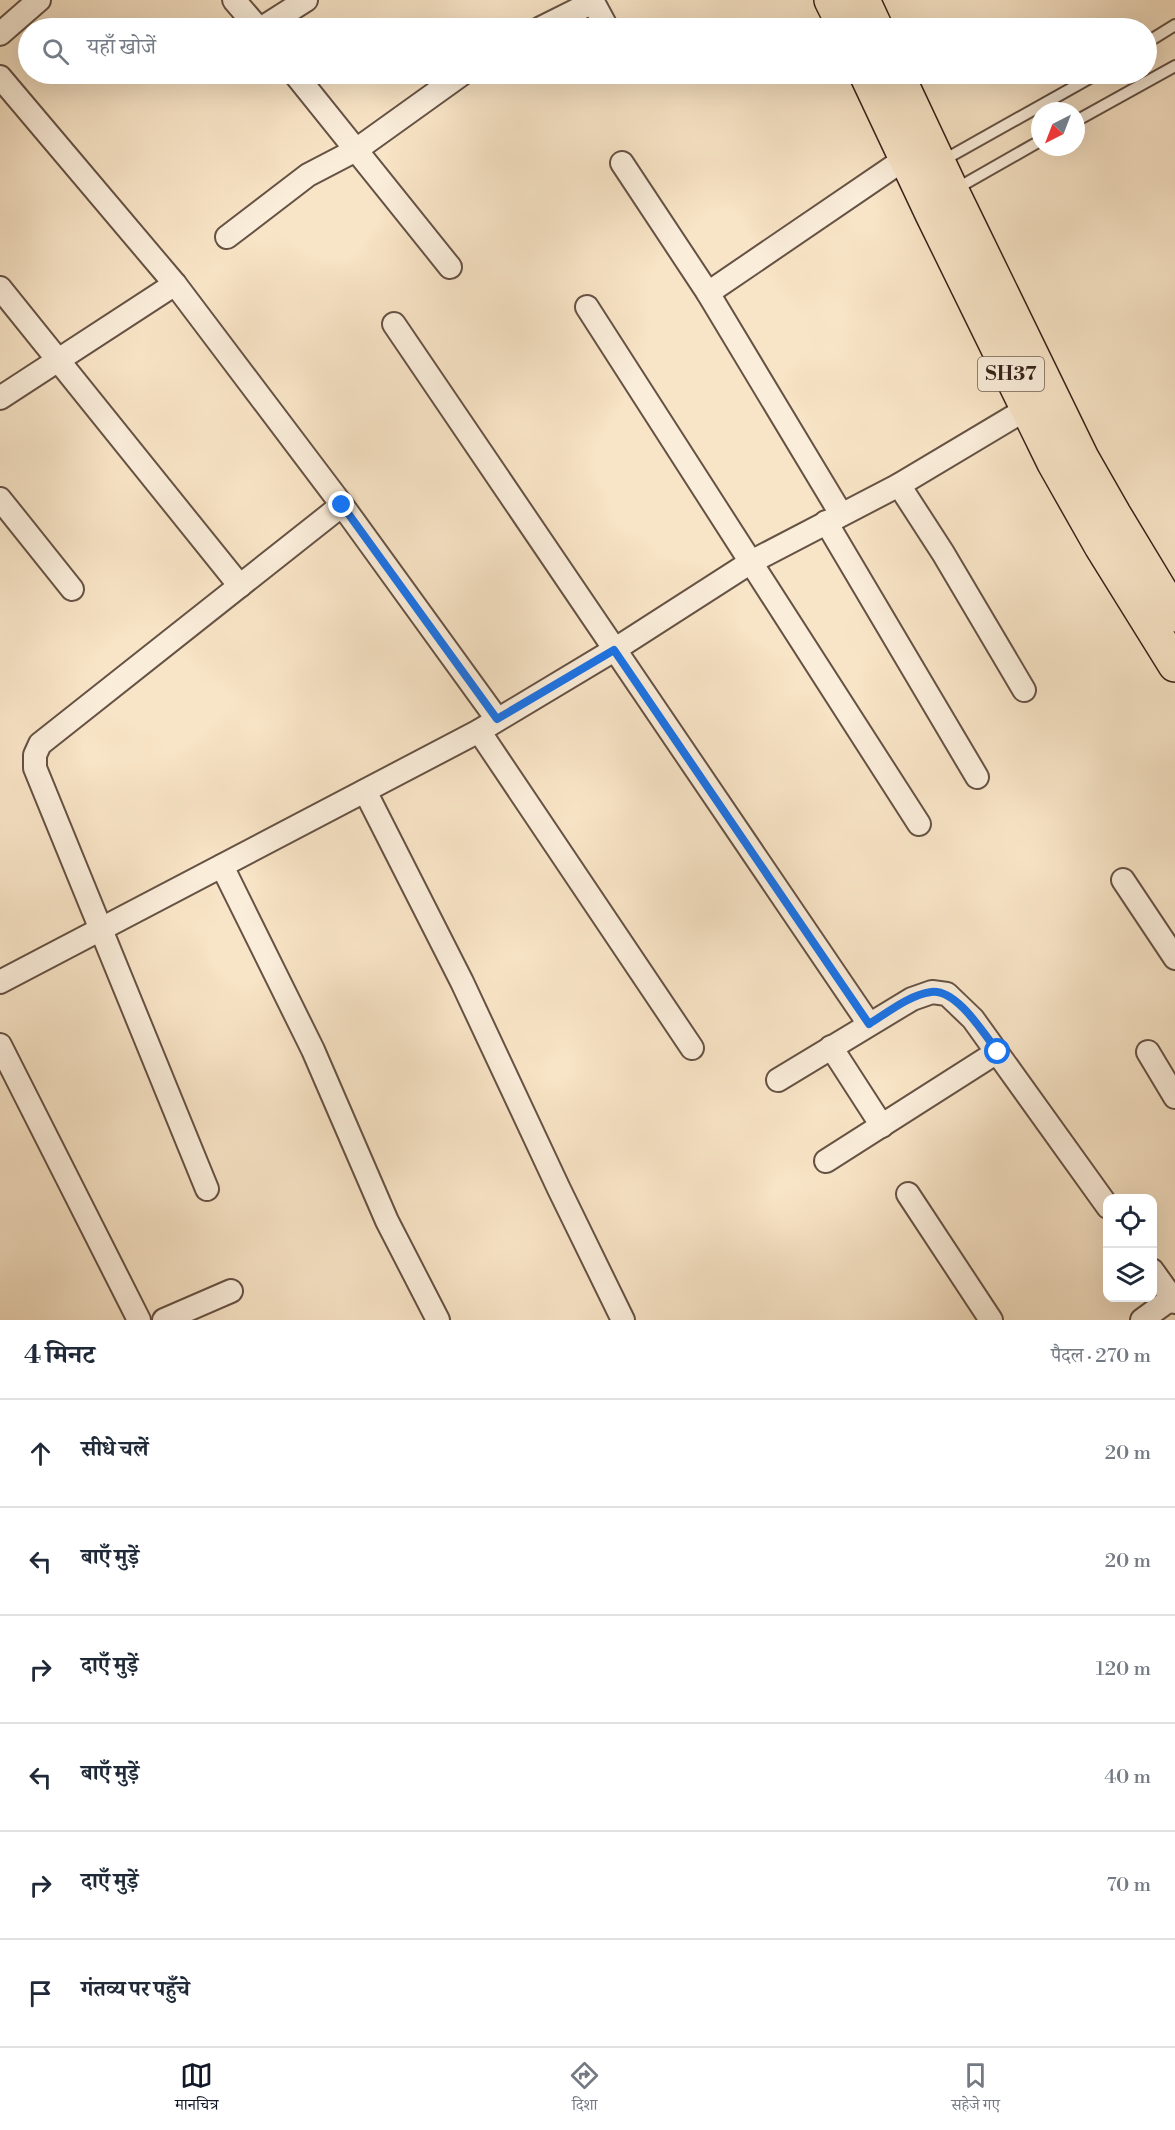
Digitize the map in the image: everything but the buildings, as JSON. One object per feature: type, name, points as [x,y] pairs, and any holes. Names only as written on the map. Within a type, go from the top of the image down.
[{"type":"main road","points":[[831,0],[840,18]]},
{"type":"main road","points":[[863,0],[871,18]]},
{"type":"main road","name":"SH37","points":[[871,84],[1054,463],[1101,546],[1175,665]]},
{"type":"main road","name":"SH37","points":[[902,84],[1082,458],[1175,615]]},
{"type":"street","points":[[0,33],[39,0]]},
{"type":"street","points":[[234,0],[251,18]]},
{"type":"street","points":[[276,18],[306,0]]},
{"type":"street","points":[[560,18],[592,1],[601,18]]},
{"type":"street","points":[[0,77],[175,284],[342,505],[488,725],[692,1048]]},
{"type":"street","points":[[303,84],[450,267]]},
{"type":"street","points":[[227,237],[308,175],[356,150],[448,84]]},
{"type":"street","points":[[708,293],[906,158]]},
{"type":"street","points":[[622,163],[708,293],[977,777]]},
{"type":"street","points":[[0,398],[175,284]]},
{"type":"street","points":[[0,288],[240,586]]},
{"type":"street","points":[[588,308],[919,824]]},
{"type":"street","points":[[393,324],[869,1024]]},
{"type":"street","points":[[3,975],[101,929],[488,725],[614,650],[751,562],[899,485],[1028,408]]},
{"type":"street","points":[[899,485],[943,553],[1024,690]]},
{"type":"street","points":[[0,500],[72,589]]},
{"type":"street","points":[[207,1189],[34,768],[35,755],[40,744],[342,505]]},
{"type":"street","points":[[365,791],[462,982],[559,1190],[623,1320]]},
{"type":"street","points":[[222,866],[313,1050],[387,1221],[438,1320]]},
{"type":"street","points":[[1123,879],[1175,958]]},
{"type":"street","points":[[778,1080],[912,999],[932,992],[947,994],[973,1019],[998,1052],[1103,1201]]},
{"type":"street","points":[[0,1045],[139,1320]]},
{"type":"street","points":[[831,1047],[882,1126]]},
{"type":"street","points":[[826,1161],[998,1052]]},
{"type":"street","points":[[1148,1052],[1175,1097]]},
{"type":"street","points":[[908,1194],[991,1320]]},
{"type":"street","points":[[1142,1320],[1174,1300],[1157,1277]]},
{"type":"street","points":[[164,1320],[231,1291]]},
{"type":"lane","points":[[1157,36],[1175,25]]},
{"type":"lane","points":[[1157,76],[1175,66]]},
{"type":"lane","points":[[945,177],[1082,84]]},
{"type":"lane","points":[[1085,116],[1143,84]]},
{"type":"lane","points":[[945,177],[1031,144]]},
{"type":"route","points":[[342,505],[497,719],[614,650],[869,1024],[912,999],[932,992],[947,994],[973,1019],[998,1052]]}]
